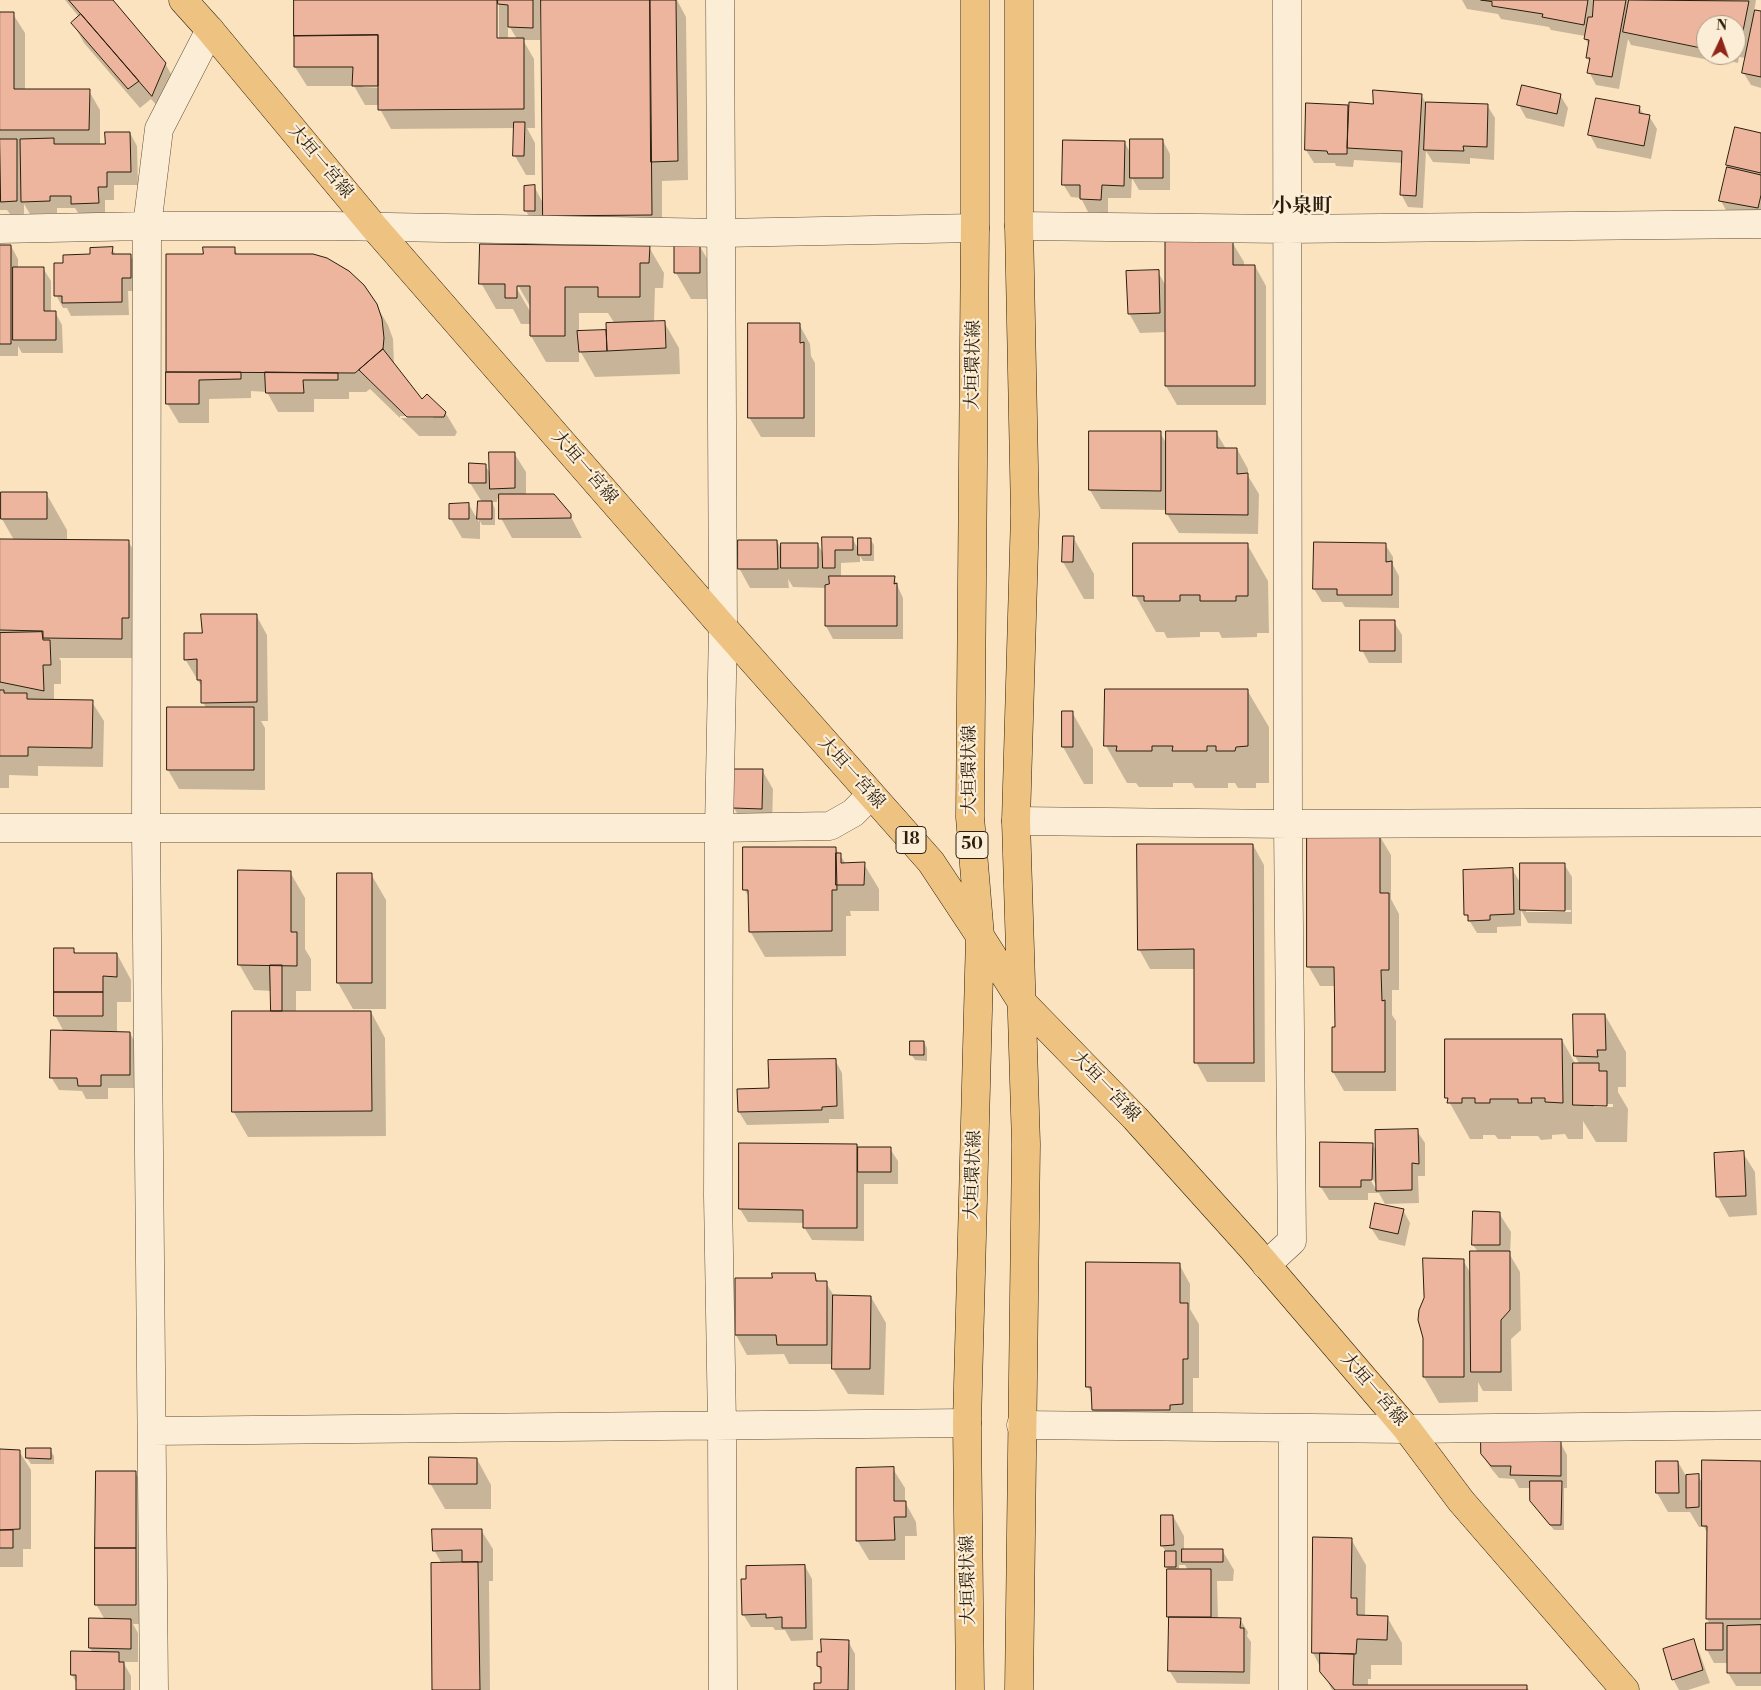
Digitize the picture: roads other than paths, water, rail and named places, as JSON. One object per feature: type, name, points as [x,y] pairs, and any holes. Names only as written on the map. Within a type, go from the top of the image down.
[{"type":"main road","name":"大垣一宮線","points":[[183,0],[374,227],[871,796],[931,862],[1021,1001],[1135,1118],[1266,1265],[1407,1429],[1461,1501],[1625,1690]]},
{"type":"main road","name":"大垣環状線","points":[[970,1690],[967,1423],[980,936],[970,817],[975,228],[974,0]]},
{"type":"main road","points":[[1019,0],[1020,226],[1025,514],[1016,821],[1026,1144],[1019,1690]]},
{"type":"street","points":[[720,0],[723,627],[719,828],[718,1196],[722,1425],[723,1690]]},
{"type":"street","points":[[1266,1265],[1292,1241],[1288,824],[1287,0]]},
{"type":"street","points":[[154,1690],[146,829],[147,226],[159,129],[210,30]]},
{"type":"street","points":[[1020,226],[1287,228],[1761,224]]},
{"type":"street","points":[[0,229],[147,226],[374,227],[722,233],[975,228]]},
{"type":"street","points":[[0,828],[719,828],[830,826],[853,813],[871,796]]},
{"type":"street","points":[[1016,821],[1288,824],[1761,822]]},
{"type":"street","points":[[152,1431],[967,1423]]},
{"type":"street","points":[[1021,1425],[1407,1429],[1761,1424]]},
{"type":"street","points":[[1293,1690],[1294,1428]]},
{"type":"district","name":"小泉町","points":[[1302,207]]}]
